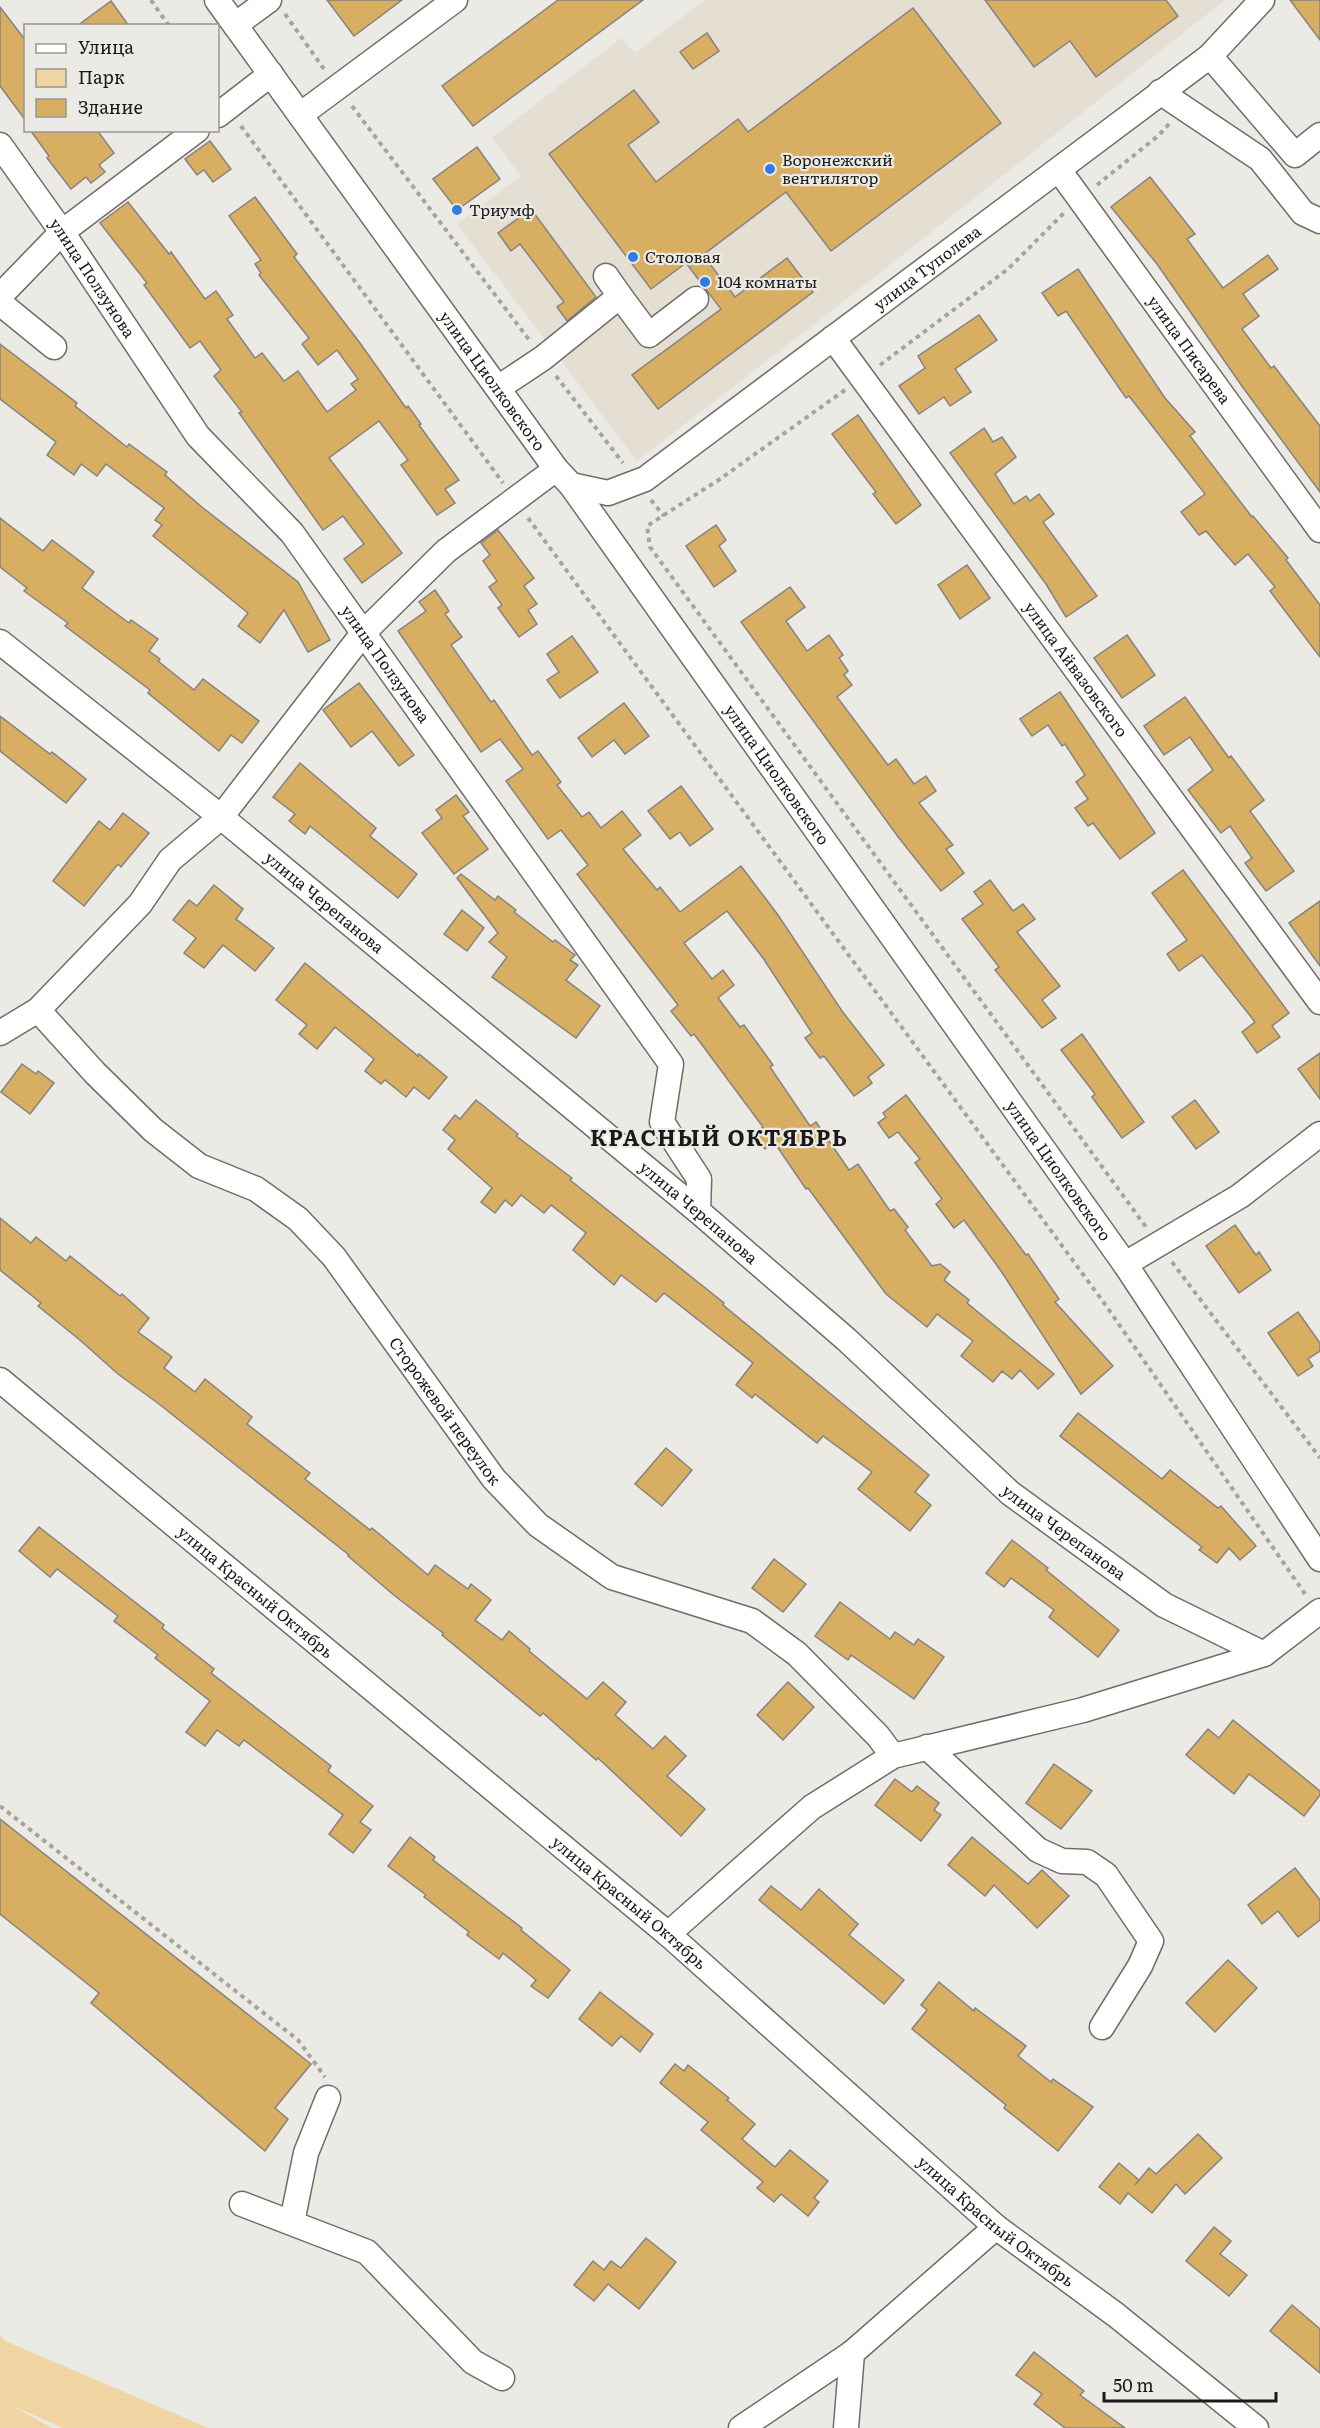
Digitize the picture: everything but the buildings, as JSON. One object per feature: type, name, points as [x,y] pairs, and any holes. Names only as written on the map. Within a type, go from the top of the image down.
[{"type":"street","name":"улица Циолковского","points":[[217,0],[563,477],[1125,1264],[1320,1559]]},
{"type":"street","name":"улица Туполева","points":[[563,477],[608,493],[645,479],[1210,56],[1262,0]]},
{"type":"street","points":[[300,115],[452,1]]},
{"type":"street","points":[[235,25],[275,5]]},
{"type":"street","points":[[1210,56],[1295,155],[1320,135]]},
{"type":"street","points":[[222,111],[271,74]]},
{"type":"street","points":[[1160,92],[1260,159],[1303,213],[1320,221]]},
{"type":"street","points":[[0,296],[62,232],[193,132]]},
{"type":"street","name":"улица Ползунова","points":[[0,145],[62,232],[198,436],[292,532],[670,1064],[662,1122],[699,1179],[698,1211]]},
{"type":"street","name":"улица Писарева","points":[[1059,170],[1320,530]]},
{"type":"street","points":[[606,276],[650,335],[696,299]]},
{"type":"street","points":[[498,388],[543,358],[620,296]]},
{"type":"street","points":[[0,303],[54,347]]},
{"type":"street","name":"улица Айвазовского","points":[[832,338],[1320,1002]]},
{"type":"street","points":[[0,1033],[38,1010],[140,904],[170,860],[221,817],[364,632],[446,551],[515,500],[563,477]]},
{"type":"street","name":"улица Черепанова","points":[[0,642],[221,817],[698,1211],[847,1340],[1010,1493],[1164,1605],[1264,1654]]},
{"type":"street","name":"Сторожевой переулок","points":[[38,1010],[153,1130],[198,1166],[256,1189],[298,1219],[334,1257],[494,1479],[538,1525],[612,1577],[752,1621],[797,1654],[878,1736],[893,1756]]},
{"type":"street","points":[[1125,1264],[1240,1196],[1320,1134]]},
{"type":"street","name":"улица Красный Октябрь","points":[[0,1380],[668,1934],[996,2227],[1116,2315],[1256,2428]]},
{"type":"street","points":[[668,1934],[812,1807],[893,1756],[1083,1710],[1264,1654],[1319,1612]]},
{"type":"street","points":[[927,1747],[1038,1850],[1062,1861],[1087,1862],[1106,1875],[1151,1941],[1140,1966],[1102,2027]]},
{"type":"street","points":[[292,2222],[306,2153],[328,2090]]},
{"type":"street","points":[[242,2204],[367,2252],[473,2362],[502,2378]]},
{"type":"street","points":[[741,2428],[852,2353],[996,2227]]},
{"type":"street","points":[[846,2428],[852,2353]]},
{"type":"path","points":[[151,0],[168,24]]},
{"type":"path","points":[[275,5],[664,516]]},
{"type":"path","points":[[1184,108],[1158,136],[1079,198],[1008,269],[862,378],[720,479],[648,526],[650,547],[1158,1244],[1320,1458]]},
{"type":"path","points":[[222,111],[515,500],[1107,1308],[1319,1612]]},
{"type":"path","points":[[0,1806],[298,2040],[328,2090]]},
{"type":"shaded area","points":[[705,0],[1225,0],[843,302],[637,461],[457,224],[521,176],[492,138],[621,38],[635,53]]},
{"type":"green space","points":[[0,2336],[5,2341],[208,2428],[63,2428],[11,2405],[52,2428],[0,2428]]},
{"type":"place","name":"Воронежский вентилятор","points":[[770,169]]},
{"type":"place","name":"Триумф","points":[[457,210]]},
{"type":"place","name":"Столовая","points":[[633,257]]},
{"type":"place","name":"104 комнаты","points":[[705,282]]},
{"type":"district","name":"КРАСНЫЙ ОКТЯБРЬ","points":[[719,1138]]}]
